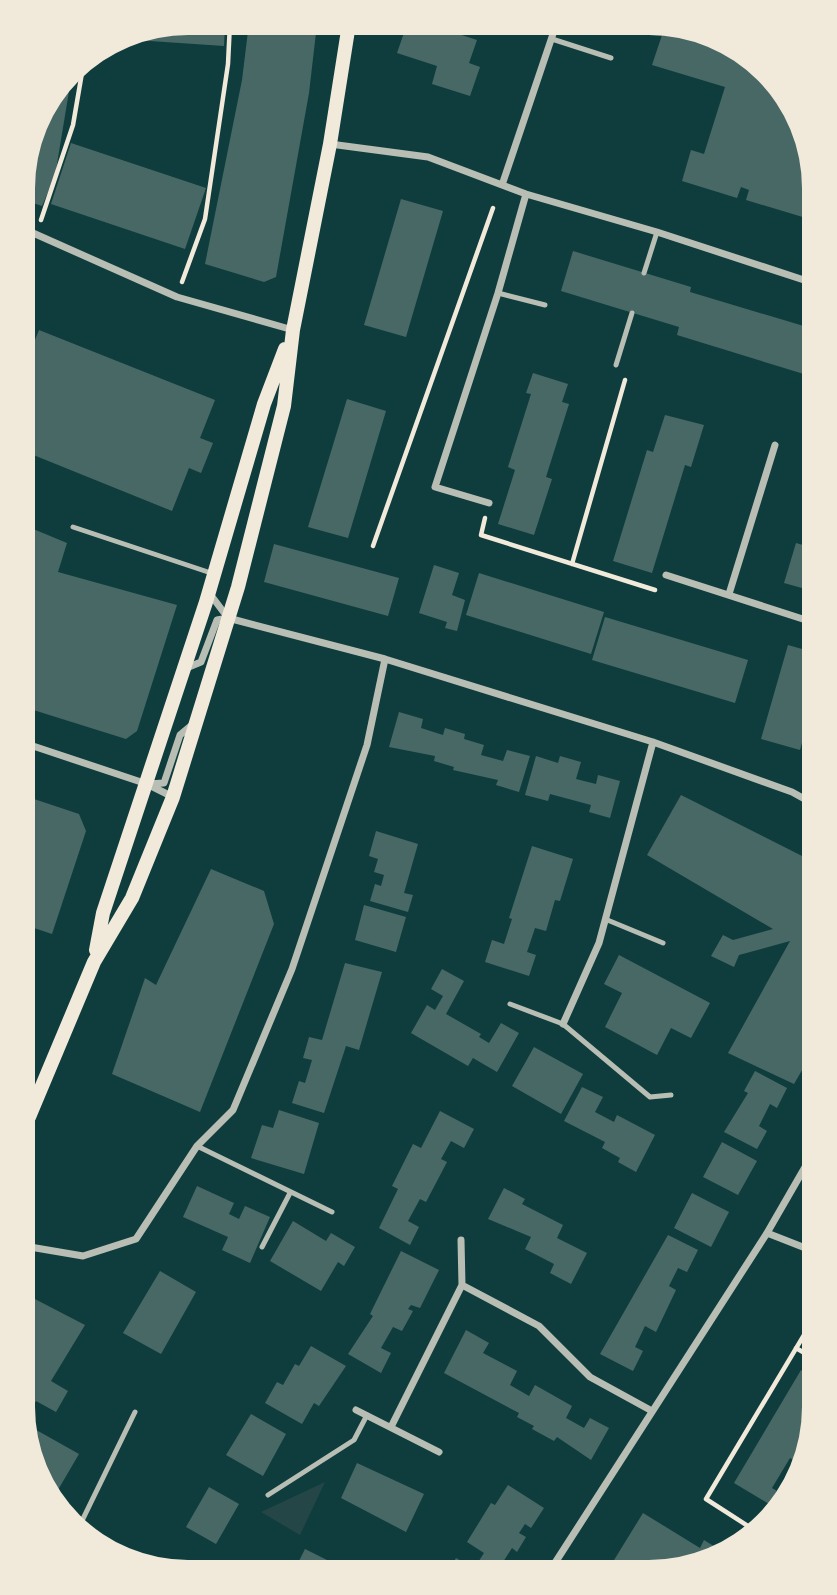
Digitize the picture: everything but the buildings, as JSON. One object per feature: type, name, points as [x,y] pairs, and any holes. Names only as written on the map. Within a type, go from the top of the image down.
[{"type":"main road","points":[[36,1088],[94,962],[132,898],[173,797],[228,618],[284,406],[293,330],[330,144],[347,35]]},
{"type":"main road","points":[[94,962],[103,913],[209,592],[264,404],[293,330]]},
{"type":"street","points":[[502,185],[552,35]]},
{"type":"street","points":[[330,144],[428,157],[526,194],[657,232],[802,279]]},
{"type":"street","points":[[489,503],[435,487],[498,293],[526,194]]},
{"type":"street","points":[[36,234],[177,297],[293,330]]},
{"type":"street","points":[[729,594],[775,445]]},
{"type":"street","points":[[666,575],[802,619]]},
{"type":"street","points":[[209,592],[228,618]]},
{"type":"street","points":[[184,669],[201,662],[217,620],[228,618],[385,659],[653,742],[802,798]]},
{"type":"street","points":[[35,1248],[83,1256],[136,1239],[197,1146],[233,1110],[292,969],[367,746],[385,659]]},
{"type":"street","points":[[147,784],[164,783],[180,735],[197,722]]},
{"type":"street","points":[[563,1024],[599,943],[653,742]]},
{"type":"street","points":[[35,747],[147,784],[173,797]]},
{"type":"street","points":[[557,1560],[767,1233],[802,1172]]},
{"type":"street","points":[[767,1233],[802,1247]]},
{"type":"street","points":[[391,1427],[462,1285],[461,1240]]},
{"type":"street","points":[[462,1285],[539,1326],[590,1377],[652,1410]]},
{"type":"street","points":[[356,1410],[439,1452]]},
{"type":"lane","points":[[551,39],[611,58]]},
{"type":"lane","points":[[645,273],[657,232]]},
{"type":"lane","points":[[498,293],[545,305]]},
{"type":"lane","points":[[616,365],[632,313]]},
{"type":"lane","points":[[73,527],[214,574]]},
{"type":"lane","points":[[605,919],[663,943]]},
{"type":"lane","points":[[510,1004],[563,1024],[650,1097],[671,1095]]},
{"type":"lane","points":[[197,1146],[332,1212]]},
{"type":"lane","points":[[262,1247],[290,1193]]},
{"type":"lane","points":[[83,1518],[135,1412]]},
{"type":"lane","points":[[268,1495],[354,1440],[367,1415]]},
{"type":"path","points":[[177,297],[205,219],[228,64],[229,35]]},
{"type":"path","points":[[36,234],[73,125],[81,79]]},
{"type":"path","points":[[373,546],[493,208]]},
{"type":"path","points":[[572,564],[628,369]]},
{"type":"path","points":[[489,503],[481,535],[659,591],[666,575]]},
{"type":"path","points":[[746,1525],[706,1499],[802,1338]]},
{"type":"path","points":[[796,1348],[802,1351]]},
{"type":"shaded area","points":[[325,1482],[300,1535],[261,1512]]}]
